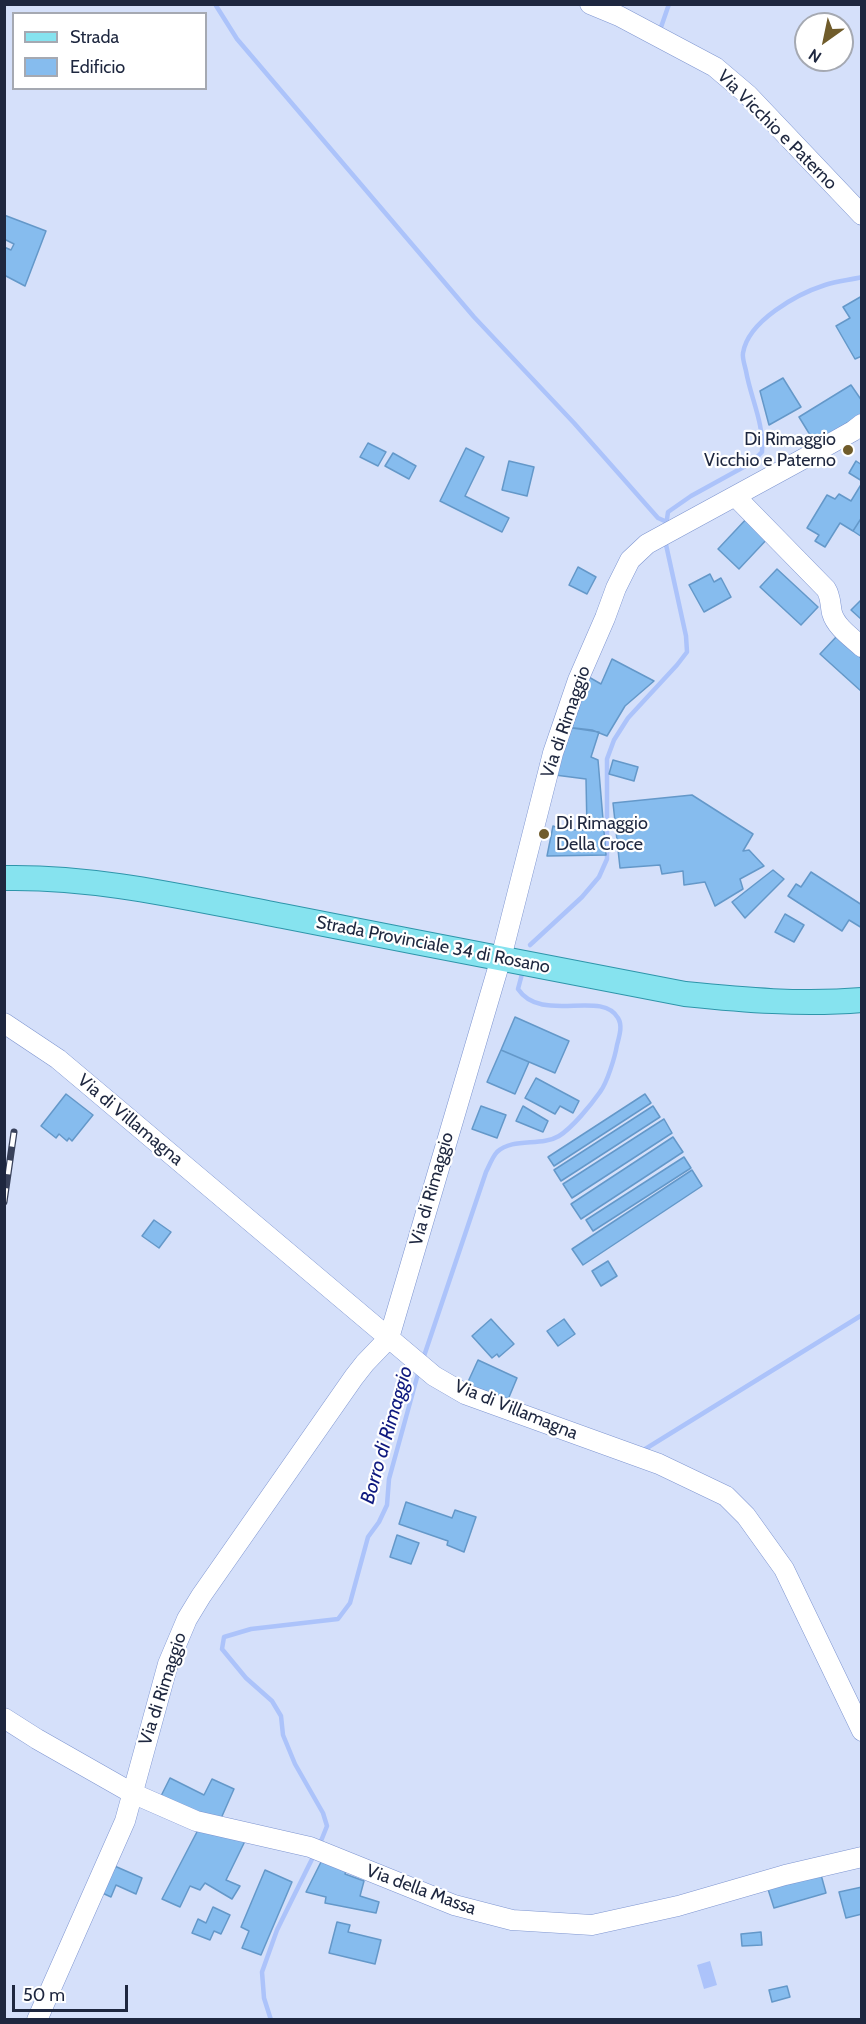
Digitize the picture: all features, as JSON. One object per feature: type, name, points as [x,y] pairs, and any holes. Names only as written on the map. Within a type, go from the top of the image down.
[{"type":"main road","name":"Strada Provinciale 34 di Rosano","points":[[4,878],[84,881],[209,902],[685,994],[759,1002],[809,1004],[861,1000]]},
{"type":"street","name":"Via Vicchio e Paterno","points":[[590,4],[619,16],[715,67],[748,95],[861,215]]},
{"type":"street","name":"Via di Rimaggio","points":[[37,2019],[125,1821],[168,1664],[187,1619],[354,1377],[389,1338],[505,959],[554,753],[578,680],[630,560],[646,544],[847,434],[861,424]]},
{"type":"street","points":[[735,496],[826,589],[830,595],[832,615],[861,647]]},
{"type":"street","name":"Via di Villamagna","points":[[4,1023],[66,1066],[434,1376],[465,1394],[659,1464],[726,1496],[746,1516],[784,1569],[861,1731]]},
{"type":"street","name":"Via della Massa","points":[[4,1718],[132,1792],[196,1821],[310,1847],[454,1905],[512,1920],[592,1925],[678,1906],[785,1875],[861,1857]]},
{"type":"water","points":[[710,1961],[717,1985],[704,1989],[697,1965]]},
{"type":"building","points":[[4,215],[46,231],[25,286],[4,275],[4,247],[11,250],[14,244],[4,239]]},
{"type":"building","points":[[862,296],[862,356],[855,359],[836,326],[850,318],[843,307]]},
{"type":"building","points":[[783,378],[801,407],[769,425],[760,391]]},
{"type":"building","points":[[851,385],[862,401],[862,414],[815,443],[799,417]]},
{"type":"building","points":[[368,443],[386,452],[378,466],[360,457]]},
{"type":"building","points":[[466,448],[484,457],[465,496],[509,518],[502,532],[440,501]]},
{"type":"building","points":[[393,453],[416,466],[409,479],[385,466]]},
{"type":"building","points":[[509,461],[534,467],[527,496],[502,490]]},
{"type":"building","points":[[856,461],[862,465],[862,481],[849,473]]},
{"type":"building","points":[[862,483],[862,517],[853,531],[840,523],[825,547],[815,541],[819,535],[807,528],[827,495],[835,499],[839,494],[851,501]]},
{"type":"building","points":[[749,516],[770,536],[739,569],[718,549]]},
{"type":"building","points":[[862,517],[862,537],[853,531]]},
{"type":"building","points":[[578,567],[596,577],[587,594],[569,585]]},
{"type":"building","points":[[777,569],[818,607],[801,625],[760,587]]},
{"type":"building","points":[[710,574],[714,582],[721,578],[731,597],[704,612],[689,585]]},
{"type":"building","points":[[862,599],[862,620],[851,610]]},
{"type":"building","points":[[837,636],[862,659],[862,692],[820,654]]},
{"type":"building","points":[[612,659],[654,681],[625,706],[607,736],[592,730],[566,727],[587,676],[601,684]]},
{"type":"building","points":[[566,727],[599,732],[591,757],[598,760],[606,855],[547,856],[553,826],[564,830],[587,830],[586,779],[555,775]]},
{"type":"building","points":[[613,760],[638,767],[634,781],[609,774]]},
{"type":"building","points":[[692,795],[753,834],[743,851],[749,850],[764,866],[740,879],[743,889],[715,906],[705,882],[684,885],[683,871],[662,874],[660,865],[620,868],[613,803]]},
{"type":"building","points":[[773,870],[784,879],[745,918],[732,902]]},
{"type":"building","points":[[811,872],[862,905],[862,928],[849,920],[842,931],[788,896],[796,884],[801,887]]},
{"type":"building","points":[[785,914],[804,925],[794,942],[775,932]]},
{"type":"building","points":[[515,1017],[569,1041],[555,1073],[501,1050]]},
{"type":"building","points":[[501,1050],[529,1062],[515,1094],[487,1082]]},
{"type":"building","points":[[536,1078],[579,1101],[573,1113],[560,1106],[555,1114],[525,1098]]},
{"type":"building","points":[[66,1094],[93,1115],[72,1141],[69,1138],[67,1141],[59,1134],[56,1138],[41,1126]]},
{"type":"building","points":[[645,1094],[651,1103],[554,1166],[548,1157]]},
{"type":"building","points":[[481,1106],[506,1115],[497,1138],[472,1129]]},
{"type":"building","points":[[523,1106],[548,1121],[543,1132],[516,1121]]},
{"type":"building","points":[[653,1106],[660,1117],[561,1181],[554,1170]]},
{"type":"building","points":[[664,1119],[672,1133],[572,1198],[563,1184]]},
{"type":"building","points":[[673,1137],[683,1152],[581,1219],[571,1204]]},
{"type":"building","points":[[684,1157],[691,1168],[593,1231],[586,1220]]},
{"type":"building","points":[[692,1170],[702,1186],[583,1265],[572,1249]]},
{"type":"building","points":[[154,1220],[171,1232],[159,1248],[142,1236]]},
{"type":"building","points":[[608,1261],[617,1276],[601,1286],[592,1271]]},
{"type":"building","points":[[491,1319],[514,1344],[499,1357],[497,1354],[492,1358],[472,1336]]},
{"type":"building","points":[[564,1319],[575,1334],[558,1346],[547,1331]]},
{"type":"building","points":[[478,1360],[517,1378],[507,1402],[467,1384]]},
{"type":"building","points":[[406,1502],[452,1518],[455,1510],[476,1517],[464,1552],[447,1545],[448,1541],[399,1524]]},
{"type":"building","points":[[397,1535],[419,1543],[411,1564],[390,1557]]},
{"type":"building","points":[[170,1778],[204,1795],[212,1779],[234,1789],[219,1823],[161,1796]]},
{"type":"building","points":[[199,1828],[247,1837],[226,1880],[240,1886],[232,1899],[205,1883],[200,1890],[190,1886],[180,1907],[162,1899]]},
{"type":"building","points":[[323,1858],[347,1867],[345,1874],[364,1881],[360,1896],[379,1902],[376,1913],[325,1903],[326,1897],[306,1892]]},
{"type":"building","points":[[110,1864],[142,1878],[136,1894],[116,1885],[111,1897],[98,1891]]},
{"type":"building","points":[[265,1870],[292,1882],[261,1955],[242,1948],[249,1931],[241,1927]]},
{"type":"building","points":[[820,1871],[826,1893],[774,1908],[767,1886]]},
{"type":"building","points":[[862,1887],[862,1914],[846,1918],[839,1892]]},
{"type":"building","points":[[213,1907],[230,1915],[221,1934],[214,1931],[210,1940],[192,1933],[198,1919],[206,1923]]},
{"type":"building","points":[[337,1922],[350,1925],[348,1932],[381,1940],[375,1964],[329,1953]]},
{"type":"building","points":[[761,1932],[762,1945],[742,1946],[741,1934]]},
{"type":"building","points":[[787,1986],[790,1997],[772,2002],[769,1990]]},
{"type":"waterway","points":[[215,4],[237,39],[474,317],[574,423],[658,518],[667,522]]},
{"type":"waterway","points":[[659,33],[669,4]]},
{"type":"waterway","name":"Borro di Rimaggio","points":[[666,526],[668,512],[691,496],[751,463],[762,452],[759,421],[743,357],[747,341],[754,330],[775,310],[801,295],[830,284],[862,277]]},
{"type":"waterway","name":"Borro di Rimaggio","points":[[530,945],[582,897],[599,877],[607,859],[607,759],[614,740],[628,718],[687,652],[686,636],[665,540]]},
{"type":"waterway","name":"Borro di Rimaggio","points":[[423,1359],[486,1172],[494,1156],[504,1147],[544,1141],[559,1136],[581,1116],[603,1088],[620,1035],[618,1018],[610,1010],[599,1006],[541,1004],[528,999],[518,989],[522,974]]},
{"type":"waterway","points":[[642,1451],[862,1315]]},
{"type":"waterway","name":"Borro di Rimaggio","points":[[319,1846],[327,1826],[323,1813],[295,1764],[283,1735],[281,1716],[272,1701],[246,1678],[222,1649],[224,1637],[251,1629],[338,1619],[350,1603],[368,1537],[379,1522],[387,1505],[389,1479],[419,1370]]},
{"type":"waterway","name":"Borro di Rimaggio","points":[[271,2020],[264,1998],[262,1972],[277,1930],[315,1853]]},
{"type":"railway","points":[[4,1202],[14,1132]]},
{"type":"place","name":"Di Rimaggio Vicchio e Paterno","points":[[848,450]]},
{"type":"place","name":"Di Rimaggio Della Croce","points":[[544,834]]}]
